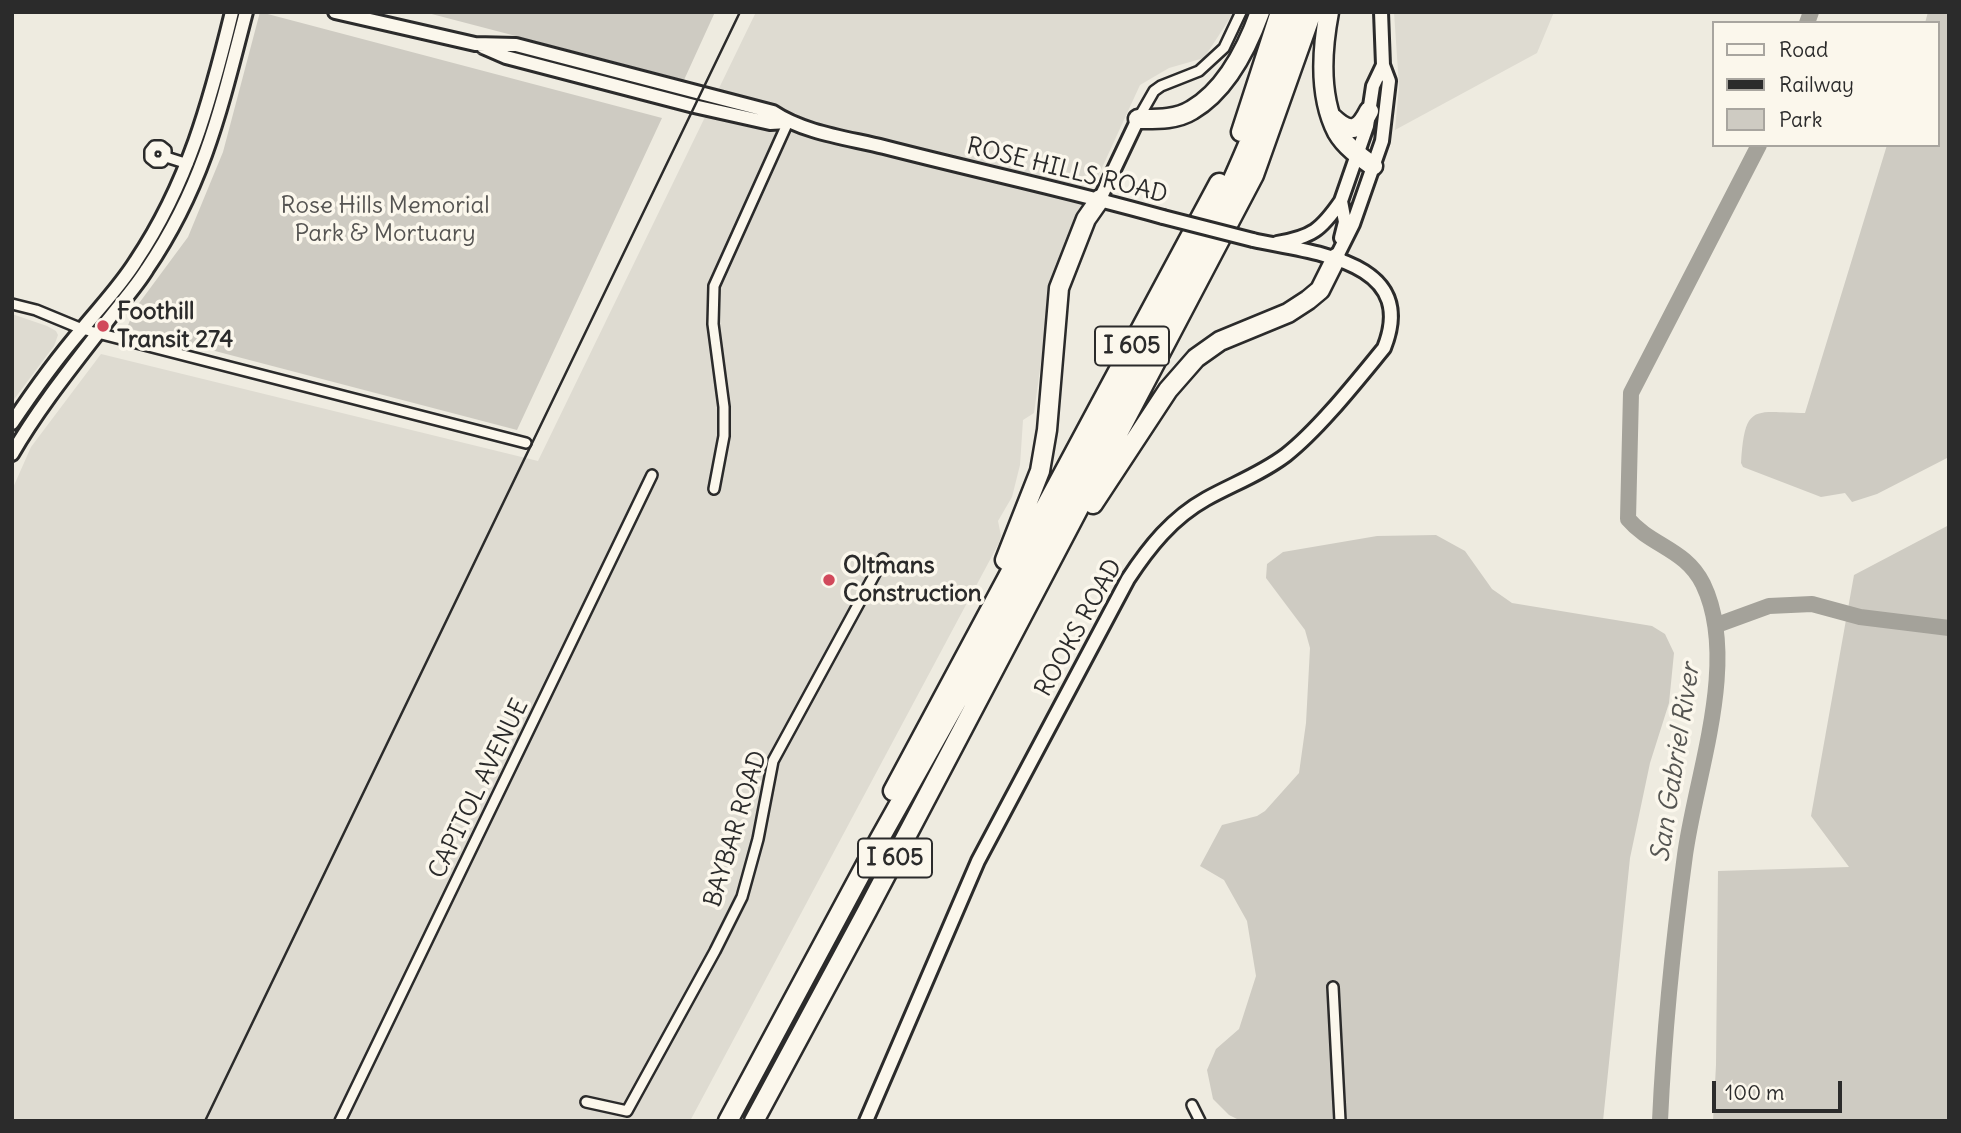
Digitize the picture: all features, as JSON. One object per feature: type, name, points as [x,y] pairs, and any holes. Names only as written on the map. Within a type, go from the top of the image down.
[{"type":"highway","points":[[1138,119],[1176,116],[1192,110],[1209,96],[1229,73],[1251,37],[1260,12]]},
{"type":"highway","name":"I 605","points":[[716,1121],[1232,159],[1280,12]]},
{"type":"highway","points":[[1329,12],[1322,73],[1333,118],[1338,132],[1357,155],[1373,166]]},
{"type":"highway","points":[[727,1121],[1200,250],[1254,131],[1287,42],[1305,15]]},
{"type":"highway","name":"I 605","points":[[754,1121],[1254,175],[1305,15]]},
{"type":"highway","points":[[1333,118],[1343,127],[1351,129],[1358,127],[1370,111]]},
{"type":"highway","points":[[958,669],[1022,522],[1040,471],[1047,430],[1059,288],[1086,219],[1100,199]]},
{"type":"highway","points":[[1034,594],[1168,390],[1196,358],[1220,341],[1289,313],[1308,300],[1320,290],[1336,258]]},
{"type":"highway","points":[[741,1121],[1085,474],[1106,459]]},
{"type":"main road","points":[[12,423],[28,398],[136,262],[161,221],[188,164],[213,88],[232,12]]},
{"type":"main road","points":[[12,454],[23,435],[147,270],[173,228],[202,169],[226,94],[246,12]]},
{"type":"main road","name":"ROSE HILLS ROAD","points":[[335,12],[475,44],[529,49],[773,112],[788,122],[1100,199],[1253,240],[1336,258]]},
{"type":"main road","points":[[1336,258],[1353,224],[1382,141],[1389,81],[1383,65],[1381,12]]},
{"type":"main road","points":[[1270,244],[1311,235],[1326,224],[1341,201],[1370,111],[1373,86],[1383,65]]},
{"type":"main road","points":[[202,169],[202,159],[218,103],[218,93],[213,88]]},
{"type":"main road","points":[[1100,199],[1138,119]]},
{"type":"main road","points":[[1336,258],[1336,248],[1345,222],[1341,201]]},
{"type":"main road","name":"ROOKS ROAD","points":[[866,1121],[978,861],[1128,579],[1149,548],[1174,521],[1204,500],[1262,472],[1288,453],[1384,348],[1390,335],[1392,317],[1386,296],[1374,276],[1336,258]]},
{"type":"street","points":[[1138,119],[1154,91],[1199,71],[1224,48],[1241,12]]},
{"type":"street","points":[[714,489],[724,436],[724,407],[713,324],[714,286],[788,122]]},
{"type":"street","points":[[170,158],[188,164]]},
{"type":"street","points":[[12,304],[36,310],[82,329],[526,443]]},
{"type":"street","name":"CAPITOL AVENUE","points":[[340,1121],[652,475]]},
{"type":"street","name":"BAYBAR ROAD","points":[[586,1102],[627,1111],[715,951],[741,897],[758,839],[773,761],[883,558]]},
{"type":"street","points":[[1333,987],[1340,1121]]},
{"type":"street","points":[[1192,1105],[1200,1121]]},
{"type":"shaded area","points":[[756,12],[1234,12],[1204,58],[1169,68],[1140,85],[1072,233],[1047,318],[1034,413],[1023,420],[1020,465],[1012,497],[998,521],[1001,536],[999,543],[690,1121],[12,1121],[12,490],[31,447],[101,354],[538,461]]},
{"type":"shaded area","points":[[1394,12],[1554,12],[1537,53],[1395,130],[1399,86]]},
{"type":"shaded area","points":[[12,314],[47,326],[58,335],[54,346],[12,402]]},
{"type":"green space","name":"Rose Hills Memorial Park & Mortuary","points":[[260,12],[662,118],[517,430],[127,328],[134,310],[188,237],[223,152]]},
{"type":"green space","points":[[424,12],[715,12],[684,80]]},
{"type":"green space","points":[[1928,12],[1949,12],[1949,457],[1877,494],[1852,502],[1845,493],[1821,497],[1743,467],[1741,463],[1745,430],[1755,415],[1774,412],[1805,413],[1886,147],[1940,147],[1940,21],[1926,21]]},
{"type":"green space","points":[[1949,525],[1949,1121],[1713,1121],[1718,871],[1849,867],[1811,816],[1854,575]]},
{"type":"green space","points":[[1436,535],[1465,551],[1492,589],[1512,603],[1652,626],[1665,634],[1674,653],[1669,703],[1650,763],[1630,858],[1603,1121],[1241,1121],[1229,1115],[1213,1099],[1207,1070],[1216,1049],[1239,1029],[1256,976],[1247,921],[1224,880],[1200,866],[1222,825],[1257,816],[1265,811],[1299,773],[1306,723],[1310,648],[1305,630],[1266,578],[1267,564],[1283,552],[1377,536]]},
{"type":"waterway","name":"San Gabriel River","points":[[1808,21],[1811,12]]},
{"type":"waterway","name":"San Gabriel River","points":[[1660,1121],[1677,921],[1690,823],[1712,718],[1717,647],[1713,614],[1696,572],[1678,555],[1647,536],[1628,519],[1631,393],[1758,147]]},
{"type":"waterway","points":[[1717,625],[1769,606],[1812,604],[1860,617],[1949,628]]},
{"type":"railway","points":[[205,1121],[740,12]]},
{"type":"place","name":"Foothill Transit 274","points":[[103,326]]},
{"type":"place","name":"Oltmans Construction","points":[[829,580]]}]
